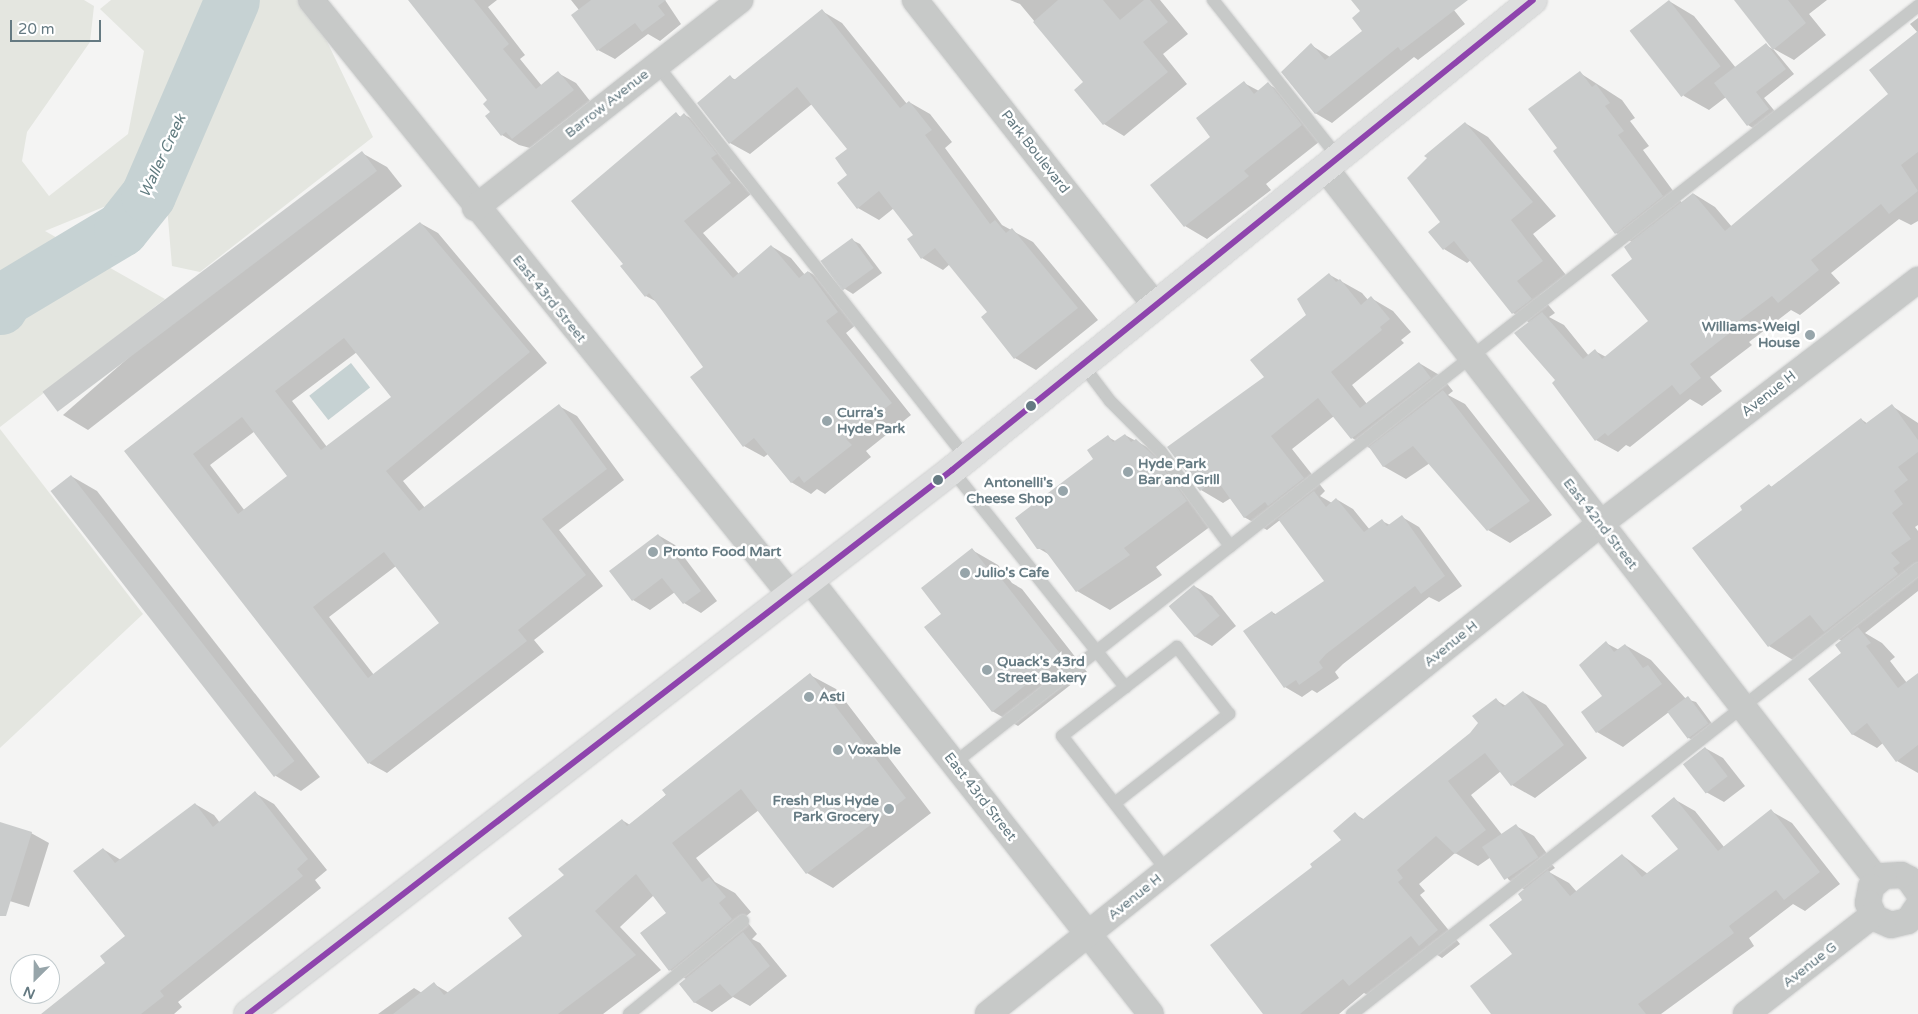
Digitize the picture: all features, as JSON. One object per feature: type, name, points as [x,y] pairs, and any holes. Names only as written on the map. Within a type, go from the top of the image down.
[{"type":"street","name":"East 43rd Street","points":[[311,0],[475,208],[953,764],[1150,1014]]},
{"type":"street","name":"Barrow Avenue","points":[[475,208],[740,0]]},
{"type":"street","name":"Park Boulevard","points":[[915,0],[1155,305]]},
{"type":"street","points":[[248,1014],[959,464],[1331,163],[1518,4]]},
{"type":"street","name":"East 42nd Street","points":[[1331,163],[1470,357],[1877,880]]},
{"type":"street","name":"Avenue H","points":[[988,1014],[1600,524],[1918,280]]},
{"type":"street","points":[[1892,874],[1915,903],[1891,925],[1873,916],[1868,895],[1877,880],[1892,874]]},
{"type":"street","name":"Avenue G","points":[[1746,1014],[1873,916]]},
{"type":"lane","points":[[1213,0],[1331,163]]},
{"type":"lane","points":[[953,764],[1918,6]]},
{"type":"lane","points":[[657,64],[1125,687]]},
{"type":"lane","points":[[1082,364],[1110,401],[1161,452],[1230,546]]},
{"type":"lane","points":[[1352,1014],[1918,569]]},
{"type":"lane","points":[[1115,803],[1229,714],[1177,647],[1062,736],[1167,871]]},
{"type":"lane","points":[[629,1014],[743,921]]},
{"type":"shaded area","points":[[0,0],[84,0],[94,6],[90,42],[27,132],[22,161],[49,196],[128,134],[144,51],[100,9],[111,0],[307,0],[373,137],[200,272],[172,266],[167,207],[145,177],[111,204],[45,231],[165,299],[0,427]]},
{"type":"shaded area","points":[[351,363],[370,387],[328,420],[309,396]]},
{"type":"shaded area","points":[[0,429],[143,614],[0,748]]},
{"type":"building","points":[[408,0],[474,0],[509,44],[503,49],[536,89],[558,71],[574,90],[512,139],[506,132],[501,136],[485,116],[490,112],[483,104],[487,100]]},
{"type":"building","points":[[591,0],[666,0],[658,6],[665,15],[642,32],[635,23],[597,51],[571,15]]},
{"type":"building","points":[[1058,0],[1103,0],[1120,20],[1144,0],[1150,0],[1168,22],[1143,42],[1168,72],[1103,125],[1074,90],[1083,82],[1033,22]]},
{"type":"building","points":[[1351,0],[1468,0],[1401,51],[1398,47],[1315,114],[1281,72],[1311,43],[1325,60],[1362,31],[1352,18],[1360,11]]},
{"type":"building","points":[[1669,0],[1721,66],[1681,97],[1630,31]]},
{"type":"building","points":[[1734,0],[1788,0],[1806,23],[1773,50]]},
{"type":"building","points":[[822,9],[900,108],[909,101],[932,130],[925,135],[990,224],[995,220],[1006,233],[1012,228],[1078,308],[1014,359],[981,317],[987,312],[935,248],[921,259],[907,239],[913,235],[879,191],[857,209],[837,183],[847,175],[835,158],[847,149],[797,87],[729,144],[697,103],[730,75],[734,80]]},
{"type":"building","points":[[1918,31],[1918,152],[1901,165],[1918,191],[1889,214],[1881,204],[1811,260],[1819,270],[1778,303],[1772,296],[1728,329],[1731,332],[1690,364],[1701,378],[1680,395],[1672,385],[1608,436],[1605,433],[1595,441],[1552,383],[1555,380],[1514,333],[1542,312],[1583,359],[1595,349],[1602,359],[1648,321],[1611,275],[1632,259],[1624,247],[1693,193],[1725,231],[1888,94],[1869,70]]},
{"type":"building","points":[[1766,43],[1786,69],[1756,92],[1769,109],[1747,126],[1714,83]]},
{"type":"building","points":[[1580,71],[1592,87],[1596,84],[1610,103],[1605,106],[1624,131],[1618,135],[1663,196],[1615,234],[1553,151],[1557,148],[1528,109]]},
{"type":"building","points":[[1244,81],[1254,94],[1268,82],[1302,125],[1244,171],[1249,176],[1184,227],[1150,185],[1210,137],[1196,118]]},
{"type":"building","points":[[676,112],[680,117],[684,113],[717,154],[711,158],[731,183],[684,221],[733,278],[771,245],[799,278],[808,271],[838,312],[826,321],[892,403],[846,439],[852,445],[804,483],[799,476],[791,483],[754,438],[743,447],[690,377],[703,367],[649,293],[645,297],[620,266],[623,264],[571,201]]},
{"type":"building","points":[[1465,122],[1533,202],[1511,220],[1543,261],[1517,281],[1532,299],[1512,314],[1454,241],[1443,250],[1428,232],[1440,222],[1407,178],[1427,158],[1424,156]]},
{"type":"building","points":[[362,151],[377,171],[58,412],[43,392]]},
{"type":"building","points":[[420,222],[530,352],[386,471],[419,511],[559,404],[607,469],[542,519],[586,575],[518,630],[527,641],[368,764],[124,451]],"holes":[[[344,338],[391,397],[321,450],[275,391]],[[242,417],[287,476],[238,514],[193,454]],[[384,552],[439,623],[368,678],[313,607]]]},
{"type":"building","points":[[852,238],[874,268],[842,291],[820,261]]},
{"type":"building","points":[[1329,273],[1336,282],[1340,279],[1361,305],[1371,296],[1390,319],[1380,327],[1382,330],[1331,372],[1360,408],[1419,362],[1431,378],[1351,439],[1318,398],[1271,436],[1304,478],[1268,506],[1265,502],[1244,518],[1216,479],[1200,491],[1167,447],[1264,377],[1250,360],[1306,315],[1297,299]]},
{"type":"building","points":[[1443,390],[1530,501],[1487,531],[1413,446],[1383,467],[1369,447]]},
{"type":"building","points":[[1892,404],[1918,440],[1918,452],[1898,467],[1908,480],[1894,491],[1903,504],[1892,513],[1911,539],[1891,553],[1900,563],[1893,568],[1898,574],[1824,632],[1810,615],[1768,647],[1692,548],[1742,510],[1740,506],[1769,484],[1771,487],[1861,418],[1865,424]]},
{"type":"building","points":[[1125,434],[1131,442],[1136,439],[1155,457],[1187,501],[1124,548],[1130,555],[1076,592],[1044,549],[1037,549],[1015,518],[1093,459],[1087,450],[1108,435],[1113,442]]},
{"type":"building","points":[[71,475],[294,761],[274,777],[51,491]]},
{"type":"building","points":[[1314,491],[1326,507],[1336,498],[1364,532],[1382,519],[1387,526],[1402,515],[1445,576],[1421,594],[1415,586],[1326,654],[1319,662],[1323,668],[1299,685],[1296,680],[1284,688],[1243,631],[1272,611],[1274,615],[1324,581],[1278,519]]},
{"type":"building","name":"Pronto Food Mart","points":[[658,534],[701,591],[683,604],[662,578],[632,601],[609,571]]},
{"type":"building","points":[[972,548],[993,575],[996,572],[1062,656],[992,712],[924,627],[941,614],[921,588]]},
{"type":"building","points":[[1194,585],[1220,616],[1194,637],[1169,606]]},
{"type":"building","points":[[1858,627],[1871,643],[1866,646],[1898,688],[1918,673],[1918,745],[1896,762],[1867,723],[1852,735],[1808,679],[1841,653],[1835,645]]},
{"type":"building","points":[[1606,641],[1614,652],[1625,644],[1643,668],[1648,665],[1662,684],[1596,733],[1581,712],[1602,696],[1579,665]]},
{"type":"building","points":[[810,673],[906,798],[806,874],[741,789],[672,843],[702,882],[709,877],[726,897],[719,903],[732,919],[669,971],[640,933],[666,913],[636,874],[595,911],[636,955],[558,1014],[393,1014],[434,982],[444,995],[522,936],[508,918],[564,875],[558,869],[622,819],[627,826],[666,795],[662,790]]},
{"type":"building","points":[[1523,691],[1564,745],[1511,786],[1485,753],[1448,781],[1486,830],[1455,854],[1436,836],[1397,870],[1403,878],[1398,882],[1438,930],[1419,946],[1411,936],[1349,986],[1343,979],[1300,1014],[1263,1014],[1210,945],[1312,867],[1310,864],[1341,840],[1333,831],[1355,812],[1362,820],[1470,733],[1478,723],[1472,716],[1496,698],[1503,707]]},
{"type":"building","points":[[1688,696],[1708,723],[1688,739],[1667,712]]},
{"type":"building","points":[[1705,747],[1728,776],[1706,793],[1683,764]]},
{"type":"building","points":[[255,791],[308,859],[297,869],[303,876],[160,991],[164,996],[141,1014],[41,1014],[54,1004],[60,1004],[60,999],[105,963],[100,956],[125,936],[73,871],[103,848],[115,863],[195,803],[213,827]]},
{"type":"building","points":[[1674,797],[1718,851],[1771,809],[1820,872],[1784,900],[1776,890],[1729,926],[1734,933],[1638,1004],[1646,1014],[1491,1014],[1470,986],[1512,954],[1489,925],[1522,900],[1518,894],[1548,870],[1570,896],[1622,854],[1642,877],[1678,849],[1651,816]]},
{"type":"building","points":[[0,822],[32,832],[6,916],[0,916]]},
{"type":"building","points":[[1516,824],[1538,857],[1504,880],[1482,847]]},
{"type":"building","points":[[743,932],[770,966],[732,997],[720,984],[694,1003],[679,984]]},
{"type":"waterway","name":"Waller Creek","points":[[0,307],[4,299],[121,229],[148,195],[232,0]]},
{"type":"transit line","points":[[248,1014],[952,470],[1533,0]]},
{"type":"place","name":"Williams-Weigl House","points":[[1810,335]]},
{"type":"place","name":"Curra's Hyde Park","points":[[827,421]]},
{"type":"place","name":"Hyde Park Bar and Grill","points":[[1128,472]]},
{"type":"place","name":"Antonelli's Cheese Shop","points":[[1063,491]]},
{"type":"place","name":"Pronto Food Mart","points":[[653,552]]},
{"type":"place","name":"Julio's Cafe","points":[[965,573]]},
{"type":"place","name":"Quack's 43rd Street Bakery","points":[[987,670]]},
{"type":"place","name":"Asti","points":[[809,697]]},
{"type":"place","name":"Voxable","points":[[838,750]]},
{"type":"place","name":"Fresh Plus Hyde Park Grocery","points":[[889,809]]}]
